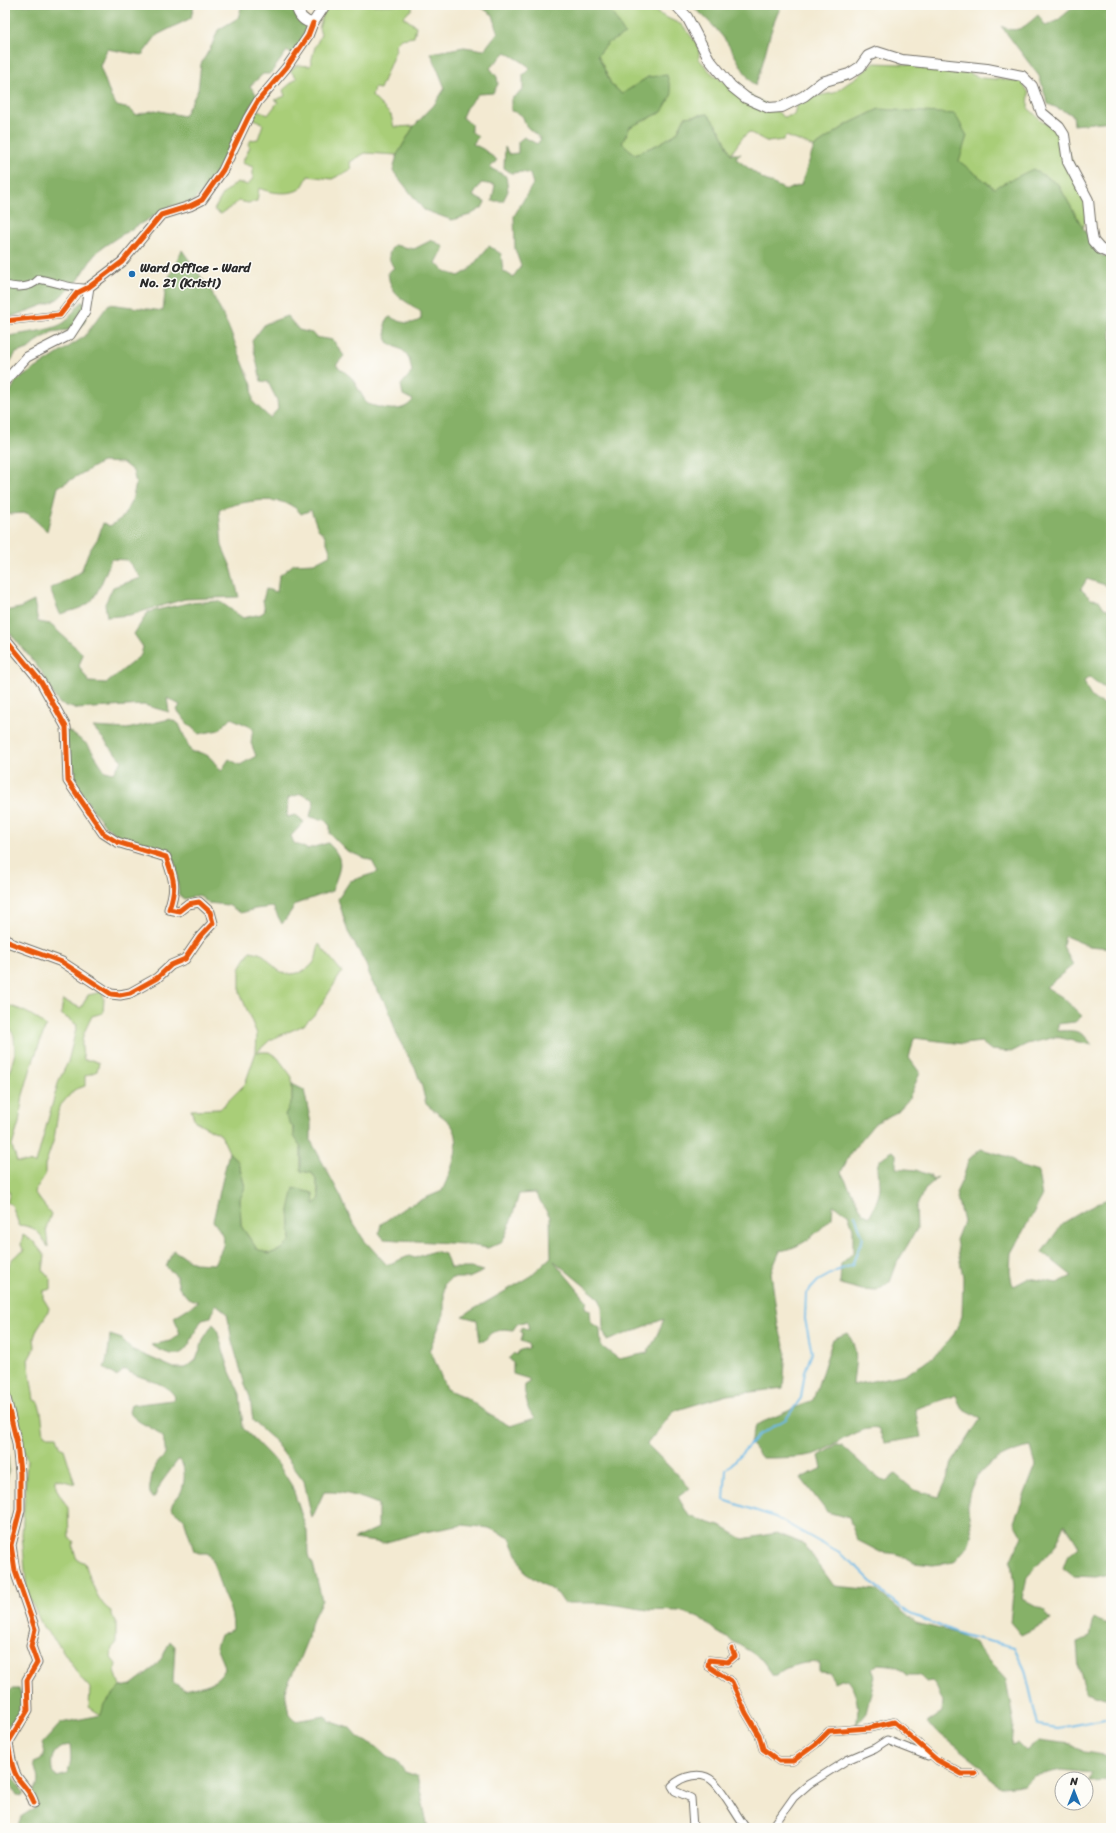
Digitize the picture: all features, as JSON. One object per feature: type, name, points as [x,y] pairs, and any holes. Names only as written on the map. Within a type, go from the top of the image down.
[{"type":"main road","points":[[296,5],[302,17],[306,21],[313,23],[325,5]]},
{"type":"main road","points":[[676,5],[687,17],[709,59],[731,86],[746,98],[769,108],[782,107],[804,96],[822,82],[850,74],[860,67],[868,56],[877,52],[902,60],[987,68],[1022,76],[1032,86],[1042,113],[1059,128],[1064,135],[1068,162],[1082,186],[1088,200],[1090,230],[1094,241],[1100,249],[1111,254]]},
{"type":"street","points":[[5,321],[60,315],[77,292],[122,262],[161,215],[190,206],[202,200],[223,170],[237,144],[248,118],[258,101],[286,68],[308,36],[313,23]]},
{"type":"street","points":[[5,285],[22,287],[36,282],[39,279],[56,282],[69,288],[86,287]]},
{"type":"street","points":[[5,381],[28,357],[70,335],[85,312],[86,287]]},
{"type":"street","points":[[5,638],[41,682],[66,727],[68,781],[103,833],[117,842],[166,857],[172,875],[175,892],[169,909],[179,911],[188,904],[199,902],[210,912],[213,923],[185,959],[171,965],[157,978],[130,993],[120,995],[110,994],[62,962],[10,943],[5,938]]},
{"type":"street","points":[[5,1394],[17,1443],[20,1473],[20,1510],[11,1545],[15,1571],[35,1629],[31,1646],[37,1664],[28,1680],[28,1710],[8,1743],[12,1764],[17,1777],[30,1792],[34,1803]]},
{"type":"street","points":[[732,1650],[735,1656],[728,1662],[709,1660],[708,1666],[732,1682],[746,1713],[759,1735],[763,1750],[779,1761],[793,1761],[816,1744],[829,1731],[869,1728],[894,1722],[937,1760]]},
{"type":"street","points":[[772,1828],[794,1797],[809,1784],[847,1760],[875,1748],[887,1740],[937,1760],[962,1774],[976,1774]]},
{"type":"street","points":[[693,1828],[691,1798],[675,1791],[672,1786],[678,1779],[688,1776],[703,1776],[713,1781],[746,1828]]},
{"type":"green space","points":[[5,5],[194,5],[191,18],[157,35],[142,55],[107,49],[100,66],[111,97],[117,106],[130,109],[136,115],[155,110],[184,116],[198,90],[201,64],[212,45],[218,30],[238,18],[242,5],[295,5],[310,25],[293,55],[287,51],[270,74],[263,74],[250,86],[257,95],[211,183],[193,201],[178,206],[171,206],[100,249],[77,282],[55,301],[5,319]]},
{"type":"green space","points":[[341,5],[412,5],[412,9],[403,17],[416,26],[414,37],[401,39],[395,45],[396,49],[380,89],[374,88],[372,96],[391,115],[394,127],[414,126],[397,155],[365,153],[350,162],[352,169],[332,179],[308,176],[301,188],[297,191],[286,193],[274,192],[259,188],[257,201],[248,203],[239,201],[221,214],[214,210],[223,194],[237,182],[248,185],[253,178],[253,167],[242,163],[250,147],[248,145],[251,140],[258,139],[263,124],[253,118],[258,110],[268,115],[278,102],[275,100],[285,96],[283,90],[297,78],[290,71],[297,65],[310,66],[315,47],[321,35],[319,28],[325,9],[338,7]]},
{"type":"green space","points":[[601,5],[654,5],[657,13],[682,25],[699,46],[699,59],[712,73],[722,81],[767,104],[784,117],[794,115],[796,106],[809,97],[834,93],[861,74],[873,63],[929,65],[964,71],[981,78],[1021,81],[1029,93],[1028,108],[1041,120],[1062,134],[1088,204],[1083,228],[1058,184],[994,188],[958,161],[967,136],[879,109],[848,124],[814,147],[786,136],[783,140],[768,142],[749,132],[743,137],[731,154],[721,132],[708,114],[685,117],[677,133],[659,144],[635,154],[622,143],[630,127],[662,112],[648,77],[622,94],[611,84],[598,55],[608,43],[612,13]]},
{"type":"green space","points":[[601,5],[612,13],[625,34],[608,43],[598,55],[611,84],[622,94],[648,77],[667,75],[672,94],[662,112],[630,127],[622,143],[635,154],[659,144],[677,133],[685,117],[708,114],[721,132],[731,154],[741,154],[735,158],[763,179],[786,190],[801,185],[814,147],[848,124],[879,109],[955,114],[967,136],[959,161],[994,188],[1033,169],[1058,184],[1083,228],[1102,256],[1111,256],[1111,568],[1106,570],[1111,581],[1111,587],[1087,579],[1081,589],[1091,599],[1099,600],[1104,608],[1111,610],[1111,691],[1101,686],[1090,677],[1084,681],[1092,697],[1106,705],[1107,715],[1111,722],[1111,948],[1089,946],[1065,936],[1063,946],[1073,965],[1046,987],[1062,997],[1082,1016],[1075,1022],[1058,1024],[1058,1031],[1078,1032],[1085,1036],[1092,1045],[1056,1037],[1027,1044],[1011,1052],[991,1050],[981,1042],[964,1044],[914,1038],[909,1058],[920,1073],[908,1100],[897,1112],[875,1123],[852,1151],[841,1172],[863,1213],[869,1217],[876,1203],[880,1187],[878,1163],[886,1155],[893,1151],[896,1154],[896,1168],[916,1170],[931,1176],[928,1178],[932,1178],[932,1181],[938,1177],[926,1188],[916,1207],[917,1229],[897,1263],[890,1282],[877,1291],[862,1290],[840,1284],[841,1264],[853,1253],[853,1228],[848,1214],[833,1205],[832,1218],[803,1243],[780,1251],[771,1272],[778,1325],[786,1351],[783,1388],[727,1395],[674,1411],[647,1444],[690,1488],[678,1497],[689,1516],[722,1527],[743,1539],[777,1533],[804,1544],[834,1586],[876,1590],[916,1623],[956,1633],[976,1644],[977,1648],[1006,1680],[1014,1725],[1012,1745],[1018,1743],[1026,1751],[1038,1740],[1071,1744],[1084,1752],[1111,1756],[1111,1781],[1094,1782],[1094,1771],[1061,1770],[1034,1776],[1025,1785],[1001,1787],[992,1781],[982,1767],[926,1723],[942,1712],[943,1701],[936,1685],[932,1681],[926,1682],[919,1675],[906,1675],[904,1671],[894,1666],[878,1664],[872,1669],[875,1676],[866,1713],[856,1725],[858,1707],[853,1690],[847,1680],[841,1679],[834,1682],[831,1673],[819,1672],[819,1663],[796,1665],[785,1669],[777,1675],[773,1675],[762,1660],[717,1632],[699,1617],[679,1611],[648,1610],[603,1603],[564,1603],[558,1594],[525,1573],[510,1538],[489,1528],[463,1525],[419,1533],[383,1543],[354,1539],[378,1528],[378,1504],[352,1495],[338,1492],[324,1492],[312,1518],[304,1481],[272,1438],[253,1421],[250,1397],[232,1341],[227,1313],[216,1304],[211,1317],[202,1319],[188,1345],[184,1351],[179,1354],[172,1354],[151,1345],[170,1341],[180,1334],[174,1317],[198,1302],[187,1297],[179,1287],[176,1275],[166,1267],[173,1250],[194,1263],[214,1264],[223,1246],[224,1242],[221,1233],[213,1221],[229,1152],[238,1162],[245,1187],[240,1199],[241,1226],[257,1249],[269,1254],[282,1249],[291,1240],[289,1210],[294,1188],[313,1193],[314,1204],[320,1199],[316,1180],[312,1173],[301,1171],[301,1147],[294,1136],[294,1129],[285,1115],[292,1100],[292,1084],[304,1090],[311,1123],[311,1141],[341,1197],[350,1218],[364,1240],[387,1265],[409,1256],[415,1258],[434,1251],[445,1254],[450,1268],[471,1268],[484,1271],[469,1278],[452,1278],[444,1284],[444,1314],[430,1349],[446,1389],[467,1398],[488,1414],[510,1426],[535,1418],[528,1409],[525,1392],[525,1385],[529,1383],[529,1379],[513,1374],[513,1363],[509,1358],[514,1353],[516,1355],[520,1350],[529,1348],[528,1344],[521,1341],[523,1333],[520,1331],[522,1327],[529,1330],[527,1321],[517,1324],[513,1330],[504,1329],[491,1333],[484,1341],[480,1341],[477,1320],[462,1316],[528,1278],[551,1257],[550,1217],[535,1193],[519,1194],[503,1241],[488,1248],[464,1244],[384,1239],[379,1233],[381,1224],[407,1206],[442,1191],[454,1159],[456,1141],[455,1133],[450,1123],[426,1104],[416,1070],[398,1038],[387,1005],[372,982],[365,962],[348,932],[338,899],[350,881],[378,872],[372,861],[347,851],[330,834],[330,826],[325,820],[310,817],[314,800],[301,794],[288,798],[287,817],[296,815],[304,822],[291,836],[294,843],[307,849],[328,843],[334,849],[338,855],[340,866],[332,891],[296,904],[282,924],[273,907],[255,909],[241,913],[228,905],[208,903],[199,895],[184,899],[179,895],[176,867],[172,854],[149,843],[124,841],[106,826],[92,809],[68,771],[66,729],[88,745],[105,771],[113,773],[122,761],[93,727],[127,729],[170,719],[179,724],[191,752],[206,755],[221,771],[229,759],[240,765],[256,756],[251,743],[253,728],[231,718],[219,730],[199,734],[188,724],[177,710],[180,705],[167,698],[169,712],[144,705],[76,709],[60,704],[54,696],[41,671],[5,627],[5,611],[20,608],[34,601],[38,622],[50,624],[83,654],[79,666],[89,682],[107,683],[141,655],[143,647],[134,634],[148,612],[188,603],[219,601],[243,618],[261,614],[265,611],[263,600],[266,589],[277,592],[279,576],[294,564],[314,563],[331,554],[324,534],[318,529],[311,510],[301,514],[294,507],[285,503],[262,500],[239,504],[219,510],[222,546],[231,567],[239,597],[185,599],[130,615],[107,617],[105,604],[113,587],[141,578],[127,560],[111,559],[102,583],[92,600],[82,607],[60,614],[50,589],[81,572],[88,553],[98,538],[103,523],[110,526],[123,517],[132,500],[136,484],[133,471],[123,463],[102,462],[58,487],[47,531],[27,513],[9,514],[5,508],[5,402],[16,381],[84,337],[109,304],[163,311],[166,284],[182,250],[211,291],[228,326],[252,385],[253,402],[270,418],[278,409],[277,400],[268,382],[261,381],[252,341],[265,324],[287,316],[299,330],[312,333],[315,337],[333,340],[344,356],[336,365],[352,378],[367,404],[392,409],[403,408],[408,405],[413,400],[403,395],[401,385],[412,372],[409,359],[405,352],[387,342],[385,325],[387,319],[390,317],[406,323],[417,321],[421,319],[421,312],[398,296],[391,287],[388,272],[394,268],[390,261],[389,254],[394,245],[414,249],[432,240],[444,247],[436,263],[446,272],[459,276],[469,270],[489,246],[501,254],[503,271],[513,277],[521,266],[515,249],[514,216],[533,184],[530,174],[522,172],[511,173],[504,168],[505,147],[509,154],[518,153],[518,142],[524,137],[537,144],[541,139],[528,128],[520,114],[511,111],[511,99],[523,90],[523,75],[530,68],[525,64],[506,52],[490,68],[497,77],[498,84],[493,93],[478,94],[466,108],[462,117],[471,124],[471,131],[478,137],[473,144],[483,149],[497,160],[490,168],[506,176],[508,191],[503,201],[492,201],[495,185],[481,183],[473,196],[485,202],[482,208],[470,215],[452,220],[424,210],[393,171],[397,155],[414,126],[434,105],[445,88],[431,53],[464,47],[484,50],[498,32],[493,15],[479,6]],"holes":[[[553,1260],[599,1298],[602,1306],[603,1328],[607,1341],[664,1319],[656,1338],[647,1353],[619,1359],[601,1346],[600,1328],[591,1323],[590,1310],[585,1308],[587,1301]]]},
{"type":"green space","points":[[691,5],[782,5],[773,24],[755,86],[745,73],[723,37],[708,20]]},
{"type":"green space","points":[[1076,5],[1111,5],[1111,121],[1074,125],[1073,115],[1048,104],[1039,76],[1001,26],[1012,30],[1021,28],[1038,15],[1046,26],[1058,20]]},
{"type":"green space","points":[[83,301],[87,313],[81,327],[52,332],[28,349],[16,353],[5,370],[5,337],[46,329],[61,324],[68,319]]},
{"type":"green space","points":[[319,944],[342,972],[316,1013],[304,1025],[270,1040],[257,1052],[269,1052],[278,1058],[292,1077],[292,1100],[285,1115],[294,1129],[294,1136],[301,1147],[301,1171],[312,1173],[316,1180],[320,1199],[314,1205],[289,1210],[291,1240],[282,1249],[269,1254],[257,1249],[241,1226],[240,1199],[245,1187],[238,1162],[229,1152],[221,1135],[195,1121],[191,1110],[220,1109],[245,1084],[256,1052],[257,1034],[240,993],[240,968],[250,951],[264,955],[278,970],[287,974],[292,974],[307,969],[311,966],[316,958]]},
{"type":"green space","points":[[102,992],[104,998],[103,1013],[92,1016],[84,1033],[82,1042],[84,1060],[92,1060],[99,1063],[97,1071],[85,1076],[85,1086],[74,1090],[59,1107],[54,1139],[45,1165],[45,1175],[34,1192],[51,1214],[46,1228],[48,1247],[37,1231],[30,1227],[19,1225],[12,1205],[7,1202],[10,1193],[5,1187],[5,1089],[15,1053],[14,1036],[5,1019],[5,1005],[27,1012],[46,1026],[32,1064],[23,1095],[19,1123],[12,1146],[17,1162],[36,1163],[59,1080],[68,1062],[77,1025],[61,1014],[63,1000],[81,1008],[88,995]]},
{"type":"green space","points":[[981,1149],[1009,1157],[1022,1167],[1038,1172],[1042,1197],[1011,1253],[1010,1271],[1014,1286],[1029,1278],[1057,1283],[1072,1276],[1042,1252],[1063,1223],[1097,1203],[1111,1198],[1111,1577],[1108,1574],[1096,1577],[1073,1576],[1063,1568],[1067,1557],[1079,1547],[1065,1524],[1056,1545],[1027,1577],[1023,1599],[1044,1610],[1051,1620],[1021,1635],[1010,1622],[1014,1586],[1011,1561],[1022,1536],[1014,1522],[1036,1465],[1031,1447],[1008,1454],[998,1459],[980,1474],[973,1484],[969,1495],[968,1507],[971,1536],[969,1543],[954,1562],[933,1565],[914,1563],[898,1554],[880,1552],[857,1540],[849,1518],[827,1512],[801,1478],[822,1468],[819,1456],[836,1445],[842,1446],[873,1474],[886,1482],[895,1474],[914,1490],[939,1497],[952,1463],[981,1418],[961,1408],[956,1395],[915,1409],[921,1437],[885,1443],[878,1429],[863,1430],[818,1453],[806,1456],[782,1458],[762,1458],[750,1443],[756,1425],[813,1400],[833,1339],[847,1333],[854,1346],[856,1358],[853,1385],[906,1374],[923,1364],[940,1351],[954,1334],[962,1316],[963,1277],[956,1240],[963,1222],[956,1193],[969,1159]]},
{"type":"green space","points":[[23,1235],[33,1241],[45,1256],[43,1270],[51,1279],[51,1289],[43,1291],[43,1298],[49,1308],[48,1312],[37,1329],[34,1338],[35,1347],[28,1360],[34,1400],[38,1402],[41,1411],[44,1434],[48,1436],[57,1436],[61,1448],[64,1449],[75,1484],[56,1479],[56,1488],[68,1508],[69,1538],[74,1542],[73,1544],[77,1559],[85,1563],[98,1596],[111,1611],[111,1615],[116,1622],[116,1644],[112,1648],[111,1658],[116,1664],[115,1670],[120,1687],[107,1703],[101,1715],[89,1707],[90,1688],[80,1677],[59,1645],[43,1627],[27,1593],[22,1535],[27,1460],[13,1419],[5,1377],[5,1279],[12,1259],[24,1251],[21,1245]]},
{"type":"green space","points":[[213,1324],[216,1327],[230,1372],[240,1394],[243,1428],[278,1464],[292,1486],[307,1531],[309,1559],[313,1564],[322,1600],[310,1624],[308,1638],[285,1690],[289,1715],[295,1721],[325,1716],[329,1721],[350,1728],[358,1737],[377,1747],[388,1757],[397,1761],[405,1772],[417,1776],[428,1828],[17,1828],[22,1816],[35,1808],[33,1792],[38,1781],[34,1763],[41,1760],[45,1752],[42,1744],[61,1723],[101,1715],[103,1708],[120,1687],[131,1685],[156,1666],[163,1656],[170,1641],[175,1646],[173,1682],[185,1690],[213,1682],[225,1669],[216,1647],[220,1635],[233,1629],[232,1615],[222,1591],[214,1564],[207,1553],[199,1553],[194,1551],[184,1519],[171,1508],[181,1492],[183,1484],[184,1471],[182,1463],[178,1460],[161,1483],[154,1498],[152,1498],[150,1489],[152,1475],[155,1466],[165,1455],[165,1445],[158,1433],[141,1423],[129,1412],[131,1405],[172,1400],[175,1397],[166,1387],[124,1369],[117,1377],[104,1368],[110,1335],[122,1339],[133,1350],[174,1368],[186,1368],[196,1360],[204,1338]],"holes":[[[70,1745],[71,1757],[69,1770],[67,1774],[57,1777],[53,1774],[52,1759],[56,1751],[64,1746]]]},
{"type":"green space","points":[[5,1415],[9,1470],[5,1490]]},
{"type":"green space","points":[[1094,1619],[1111,1625],[1111,1700],[1086,1692],[1079,1669],[1077,1642],[1090,1637]]},
{"type":"green space","points":[[12,1689],[19,1689],[23,1707],[19,1716],[5,1727],[5,1696]]},
{"type":"green space","points":[[5,1768],[12,1774],[23,1792],[23,1796],[17,1795],[8,1780],[5,1778]]},
{"type":"waterway","points":[[855,1215],[863,1238],[852,1265],[836,1271],[818,1281],[806,1294],[805,1319],[812,1353],[805,1371],[801,1398],[786,1419],[759,1435],[726,1470],[724,1500],[775,1517],[839,1553],[857,1567],[884,1594],[910,1614],[963,1635],[1014,1647],[1025,1670],[1038,1725],[1058,1728],[1111,1718]]},
{"type":"cycle path","points":[[5,321],[60,315],[77,293],[89,287],[122,262],[161,215],[190,206],[202,200],[223,170],[248,118],[258,101],[286,68],[308,36],[313,23]]},
{"type":"cycle path","points":[[5,638],[41,682],[66,727],[68,781],[103,833],[117,842],[166,857],[174,883],[169,909],[179,911],[188,904],[199,902],[210,912],[213,923],[200,937],[185,959],[171,965],[157,978],[130,993],[120,995],[111,994],[62,962],[10,943],[5,938]]},
{"type":"cycle path","points":[[5,1394],[17,1443],[20,1473],[20,1510],[11,1545],[15,1571],[35,1629],[31,1646],[37,1663],[27,1680],[28,1710],[8,1743],[13,1769],[19,1780],[29,1792],[34,1803]]},
{"type":"cycle path","points":[[732,1649],[735,1656],[728,1662],[709,1660],[708,1666],[732,1682],[746,1713],[759,1735],[763,1749],[779,1761],[793,1761],[816,1744],[829,1731],[869,1728],[894,1722],[937,1760],[962,1774],[975,1774]]},
{"type":"place","name":"Ward Office - Ward No. 21 (Kristi)","points":[[132,274]]}]
